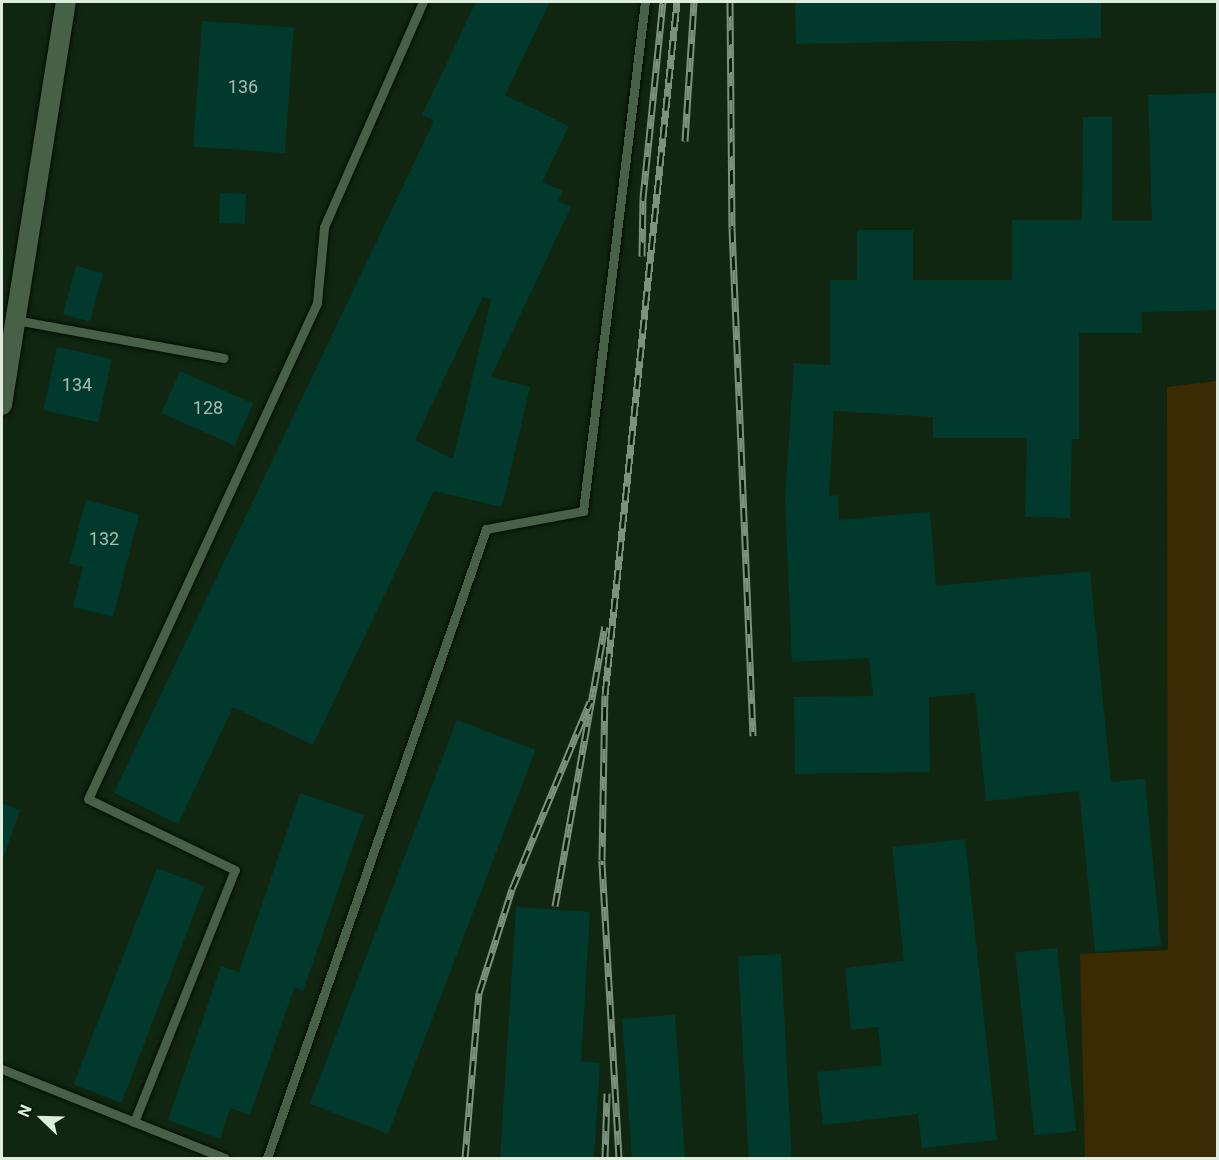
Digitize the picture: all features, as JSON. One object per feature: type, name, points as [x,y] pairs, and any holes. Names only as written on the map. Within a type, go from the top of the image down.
[{"type":"street","points":[[2,405],[66,2]]},
{"type":"lane","points":[[134,1122],[235,870],[88,799],[317,303],[324,227],[423,2]]},
{"type":"lane","points":[[267,1158],[486,529],[583,511],[645,2]]},
{"type":"lane","points":[[15,320],[224,358]]},
{"type":"lane","points":[[2,1069],[225,1158]]},
{"type":"shaded area","points":[[1217,381],[1217,1158],[1085,1158],[1080,954],[1168,950],[1167,387]]},
{"type":"building","points":[[476,2],[550,2],[505,95],[569,126],[542,182],[563,191],[558,201],[571,207],[491,377],[530,387],[502,507],[434,491],[313,745],[233,707],[178,824],[114,793],[434,121],[422,115]],"holes":[[[483,297],[491,300],[453,459],[415,440]]]},
{"type":"building","points":[[795,2],[1101,2],[1101,38],[796,44]]},
{"type":"building","points":[[202,21],[294,27],[285,153],[193,147]]},
{"type":"building","points":[[1218,93],[1218,310],[1142,312],[1142,333],[1079,333],[1079,439],[1072,439],[1070,518],[1025,517],[1027,438],[933,438],[933,417],[834,411],[829,496],[838,495],[839,520],[930,512],[936,586],[1090,571],[1111,782],[1145,779],[1161,946],[1095,952],[1079,791],[986,801],[975,693],[929,697],[930,772],[795,774],[794,697],[873,696],[869,658],[792,662],[785,498],[794,363],[830,365],[830,280],[857,280],[857,230],[913,230],[913,280],[1012,280],[1012,220],[1082,220],[1083,117],[1112,117],[1112,221],[1152,221],[1148,95]]},
{"type":"building","points":[[220,193],[246,194],[245,224],[219,223]]},
{"type":"building","points":[[76,266],[103,273],[90,322],[63,314]]},
{"type":"building","points":[[57,347],[112,359],[98,422],[43,411]]},
{"type":"building","points":[[180,371],[253,404],[234,446],[161,413]]},
{"type":"building","points":[[86,500],[139,514],[113,617],[73,607],[83,567],[69,564]]},
{"type":"building","points":[[457,720],[535,750],[388,1134],[310,1104]]},
{"type":"building","points":[[300,793],[364,815],[303,991],[294,988],[250,1115],[230,1108],[220,1139],[168,1120],[221,966],[239,972]]},
{"type":"building","points":[[2,803],[20,810],[4,856],[2,856]]},
{"type":"building","points":[[965,839],[997,1140],[922,1148],[918,1114],[823,1125],[817,1072],[882,1065],[878,1027],[851,1030],[845,968],[904,961],[892,847]]},
{"type":"building","points":[[157,868],[205,886],[121,1103],[74,1085]]},
{"type":"building","points":[[516,907],[590,912],[581,1061],[600,1063],[594,1158],[500,1158]]},
{"type":"building","points":[[1057,948],[1076,1131],[1034,1135],[1015,952]]},
{"type":"building","points":[[781,954],[792,1158],[749,1158],[738,956]]},
{"type":"building","points":[[675,1015],[685,1158],[632,1158],[622,1019]]},
{"type":"railway","points":[[642,256],[643,198],[663,2]]},
{"type":"railway","points":[[619,1158],[602,860],[605,695],[677,2]]},
{"type":"railway","points":[[685,141],[694,2]]},
{"type":"railway","points":[[730,2],[732,228],[753,736]]},
{"type":"railway","points":[[555,906],[605,626]]},
{"type":"railway","points":[[465,1158],[479,993],[512,889],[590,702]]},
{"type":"railway","points":[[605,1158],[607,1093]]}]
